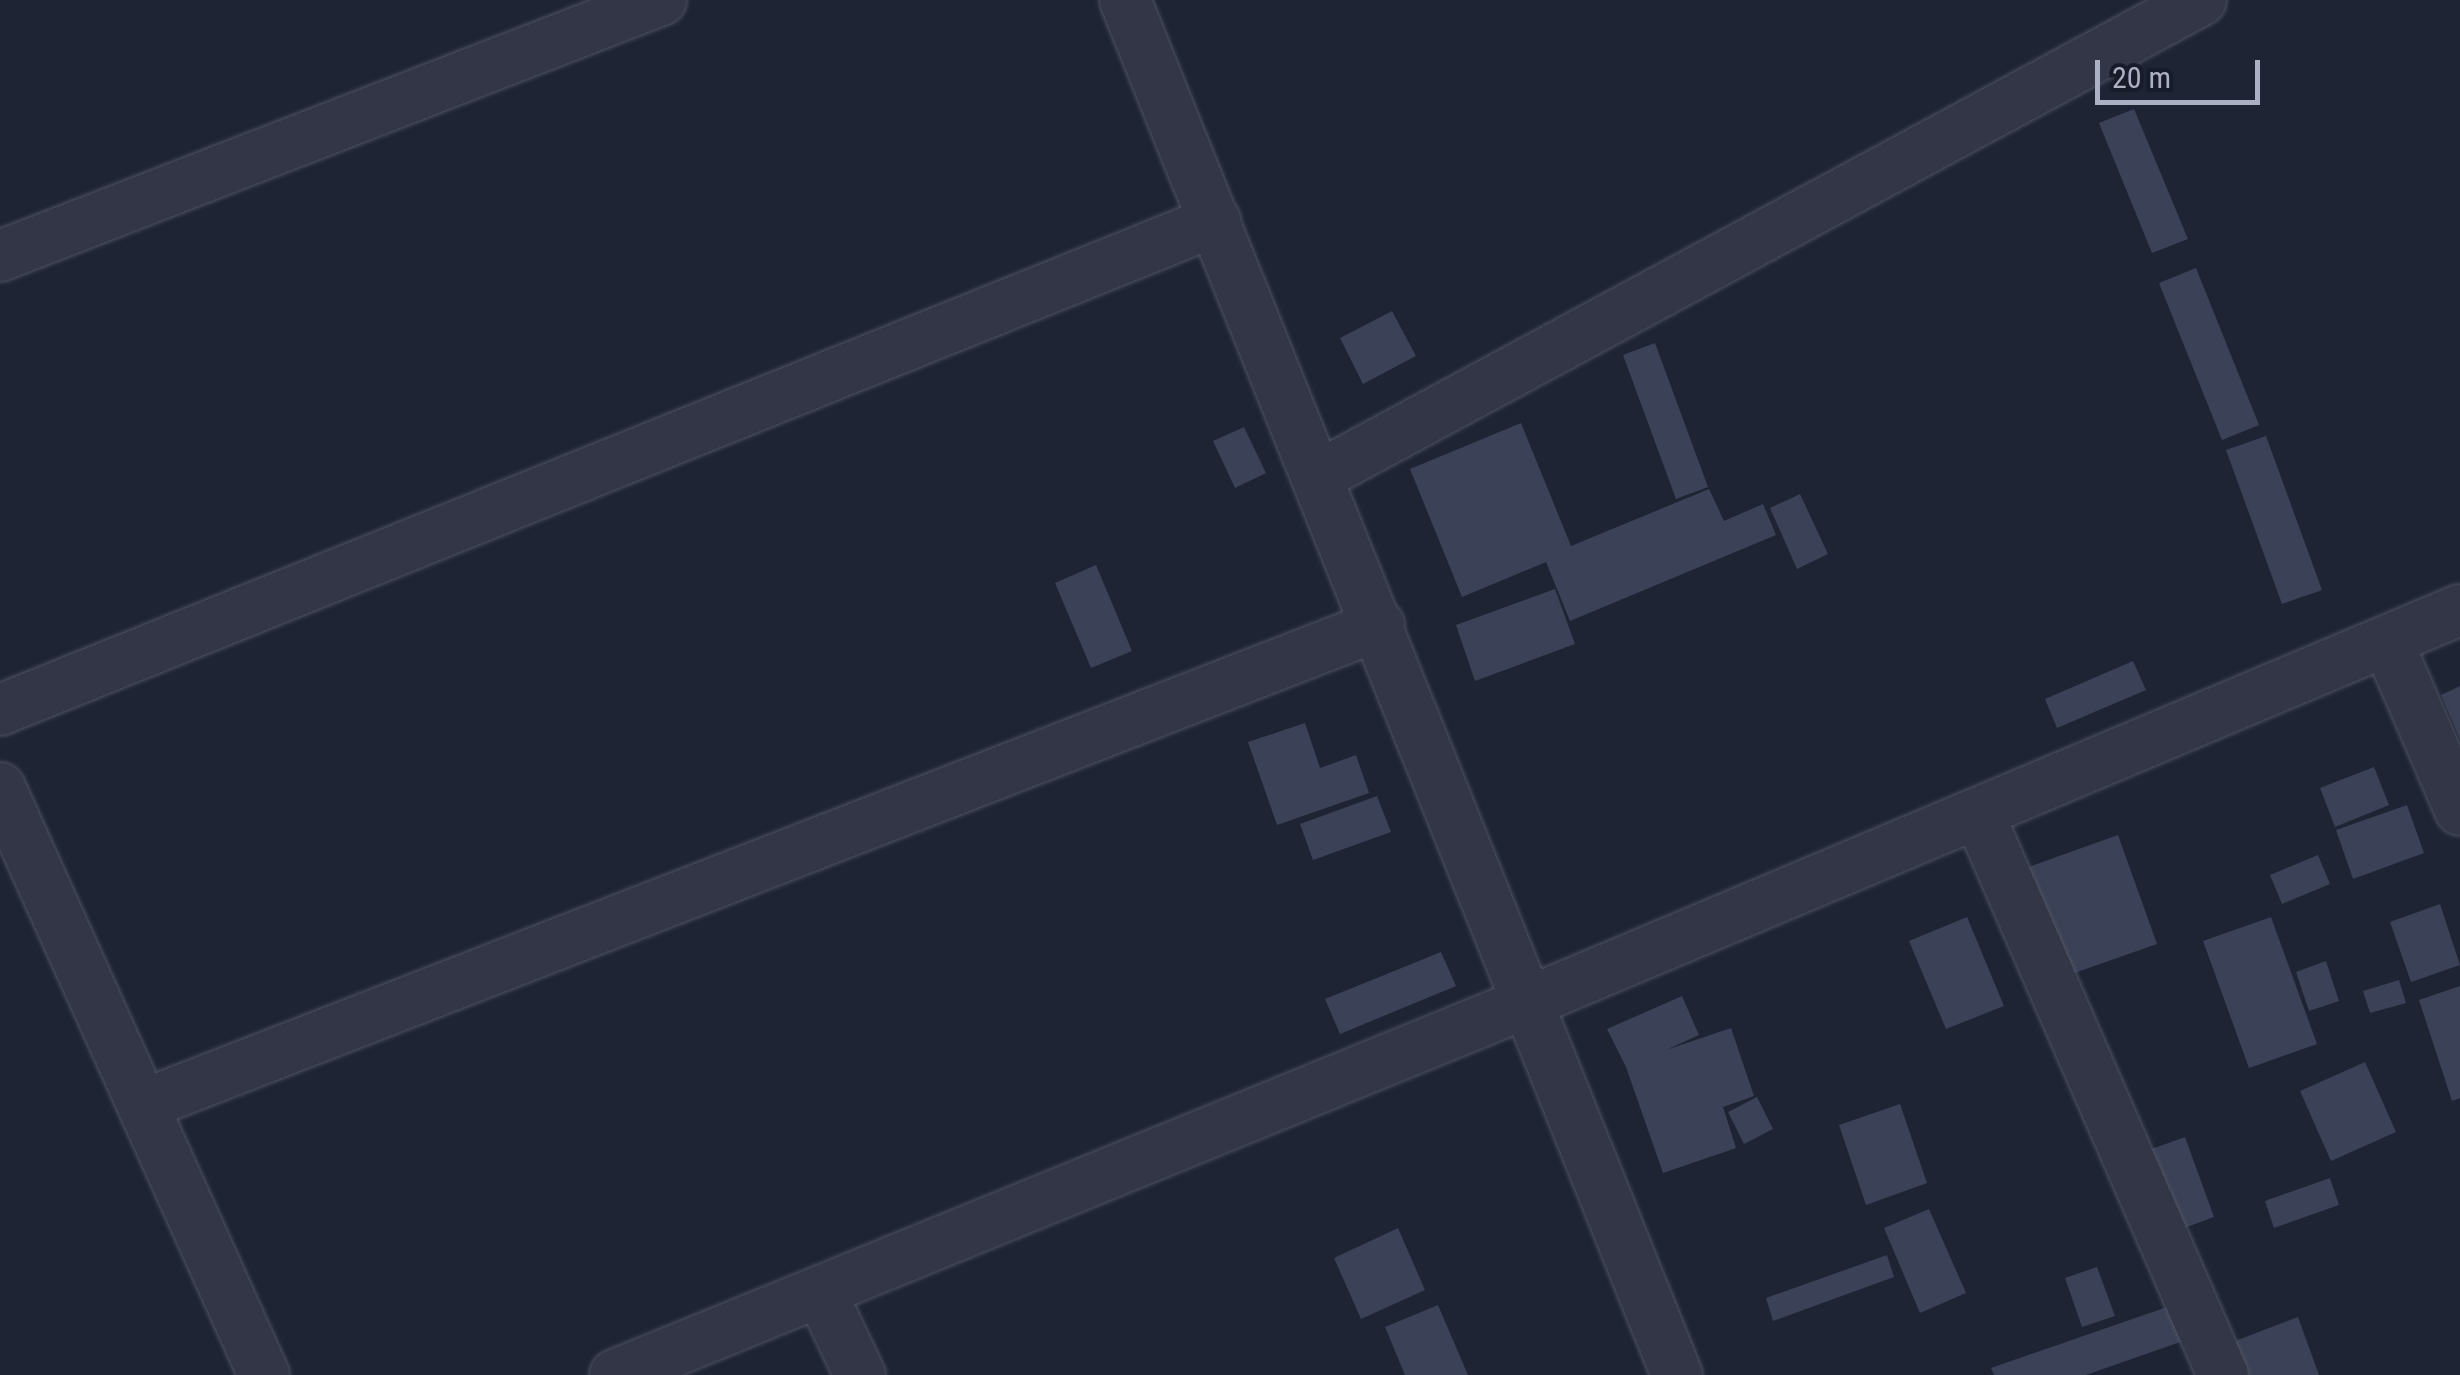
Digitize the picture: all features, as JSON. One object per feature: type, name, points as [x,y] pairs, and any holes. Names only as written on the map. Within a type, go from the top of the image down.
[{"type":"street","points":[[0,256],[662,0]]},
{"type":"street","points":[[1126,0],[1678,1375]]},
{"type":"street","points":[[1318,476],[2202,0]]},
{"type":"street","points":[[0,710],[1215,222]]},
{"type":"street","points":[[614,1375],[1531,1001],[2460,610]]},
{"type":"street","points":[[143,1105],[1379,625]]},
{"type":"street","points":[[2387,640],[2460,810]]},
{"type":"street","points":[[0,788],[264,1375]]},
{"type":"street","points":[[1978,812],[2223,1375]]},
{"type":"street","points":[[821,1292],[860,1375]]},
{"type":"building","points":[[2134,109],[2188,239],[2152,253],[2099,123]]},
{"type":"building","points":[[2196,268],[2259,425],[2222,440],[2159,283]]},
{"type":"building","points":[[1392,311],[1416,356],[1363,384],[1340,338]]},
{"type":"building","points":[[1655,343],[1708,487],[1676,499],[1623,355]]},
{"type":"building","points":[[1521,423],[1571,546],[1709,489],[1724,521],[1763,504],[1776,535],[1570,621],[1546,562],[1462,597],[1410,469]]},
{"type":"building","points":[[1244,427],[1266,473],[1235,488],[1213,441]]},
{"type":"building","points":[[2266,436],[2322,590],[2282,604],[2226,450]]},
{"type":"building","points":[[1800,494],[1828,554],[1797,569],[1770,508]]},
{"type":"building","points":[[1096,565],[1132,651],[1091,668],[1055,583]]},
{"type":"building","points":[[1555,589],[1575,644],[1475,681],[1456,625]]},
{"type":"building","points":[[2133,661],[2146,690],[2057,728],[2045,699]]},
{"type":"building","points":[[2460,686],[2460,739],[2441,695]]},
{"type":"building","points":[[1305,723],[1320,768],[1356,755],[1369,793],[1277,825],[1248,742]]},
{"type":"building","points":[[2374,767],[2389,805],[2335,827],[2320,788]]},
{"type":"building","points":[[1377,796],[1391,832],[1313,860],[1300,824]]},
{"type":"building","points":[[2407,805],[2424,853],[2353,879],[2336,830]]},
{"type":"building","points":[[2118,835],[2157,944],[2063,977],[2026,868]]},
{"type":"building","points":[[2318,855],[2330,884],[2282,904],[2270,875]]},
{"type":"building","points":[[2440,904],[2460,965],[2411,982],[2390,922]]},
{"type":"building","points":[[1967,917],[2004,1006],[1946,1029],[1909,941]]},
{"type":"building","points":[[2271,917],[2317,1044],[2249,1068],[2203,941]]},
{"type":"building","points":[[1441,952],[1456,986],[1340,1034],[1325,999]]},
{"type":"building","points":[[2326,961],[2339,1001],[2309,1011],[2296,972]]},
{"type":"building","points":[[2399,980],[2406,1003],[2370,1013],[2363,991]]},
{"type":"building","points":[[2460,986],[2460,1098],[2452,1101],[2419,1000]]},
{"type":"building","points":[[1682,996],[1699,1035],[1666,1050],[1731,1028],[1754,1096],[1723,1107],[1736,1148],[1663,1173],[1626,1067],[1607,1029]]},
{"type":"building","points":[[2365,1062],[2396,1132],[2331,1161],[2300,1091]]},
{"type":"building","points":[[1757,1097],[1773,1129],[1744,1144],[1728,1112]]},
{"type":"building","points":[[1900,1104],[1927,1183],[1866,1205],[1839,1125]]},
{"type":"building","points":[[2185,1137],[2214,1217],[2163,1236],[2135,1155]]},
{"type":"building","points":[[2330,1178],[2339,1205],[2274,1228],[2265,1201]]},
{"type":"building","points":[[1929,1209],[1966,1293],[1920,1313],[1884,1228]]},
{"type":"building","points":[[1398,1228],[1425,1290],[1361,1319],[1334,1258]]},
{"type":"building","points":[[1887,1255],[1894,1277],[1773,1321],[1766,1298]]},
{"type":"building","points":[[2097,1267],[2115,1316],[2082,1327],[2065,1278]]},
{"type":"building","points":[[1438,1305],[1468,1375],[1405,1375],[1385,1327]]},
{"type":"building","points":[[2170,1306],[2183,1341],[2086,1375],[1994,1375],[1991,1368]]},
{"type":"building","points":[[2298,1317],[2319,1375],[2226,1375],[2217,1348]]}]
